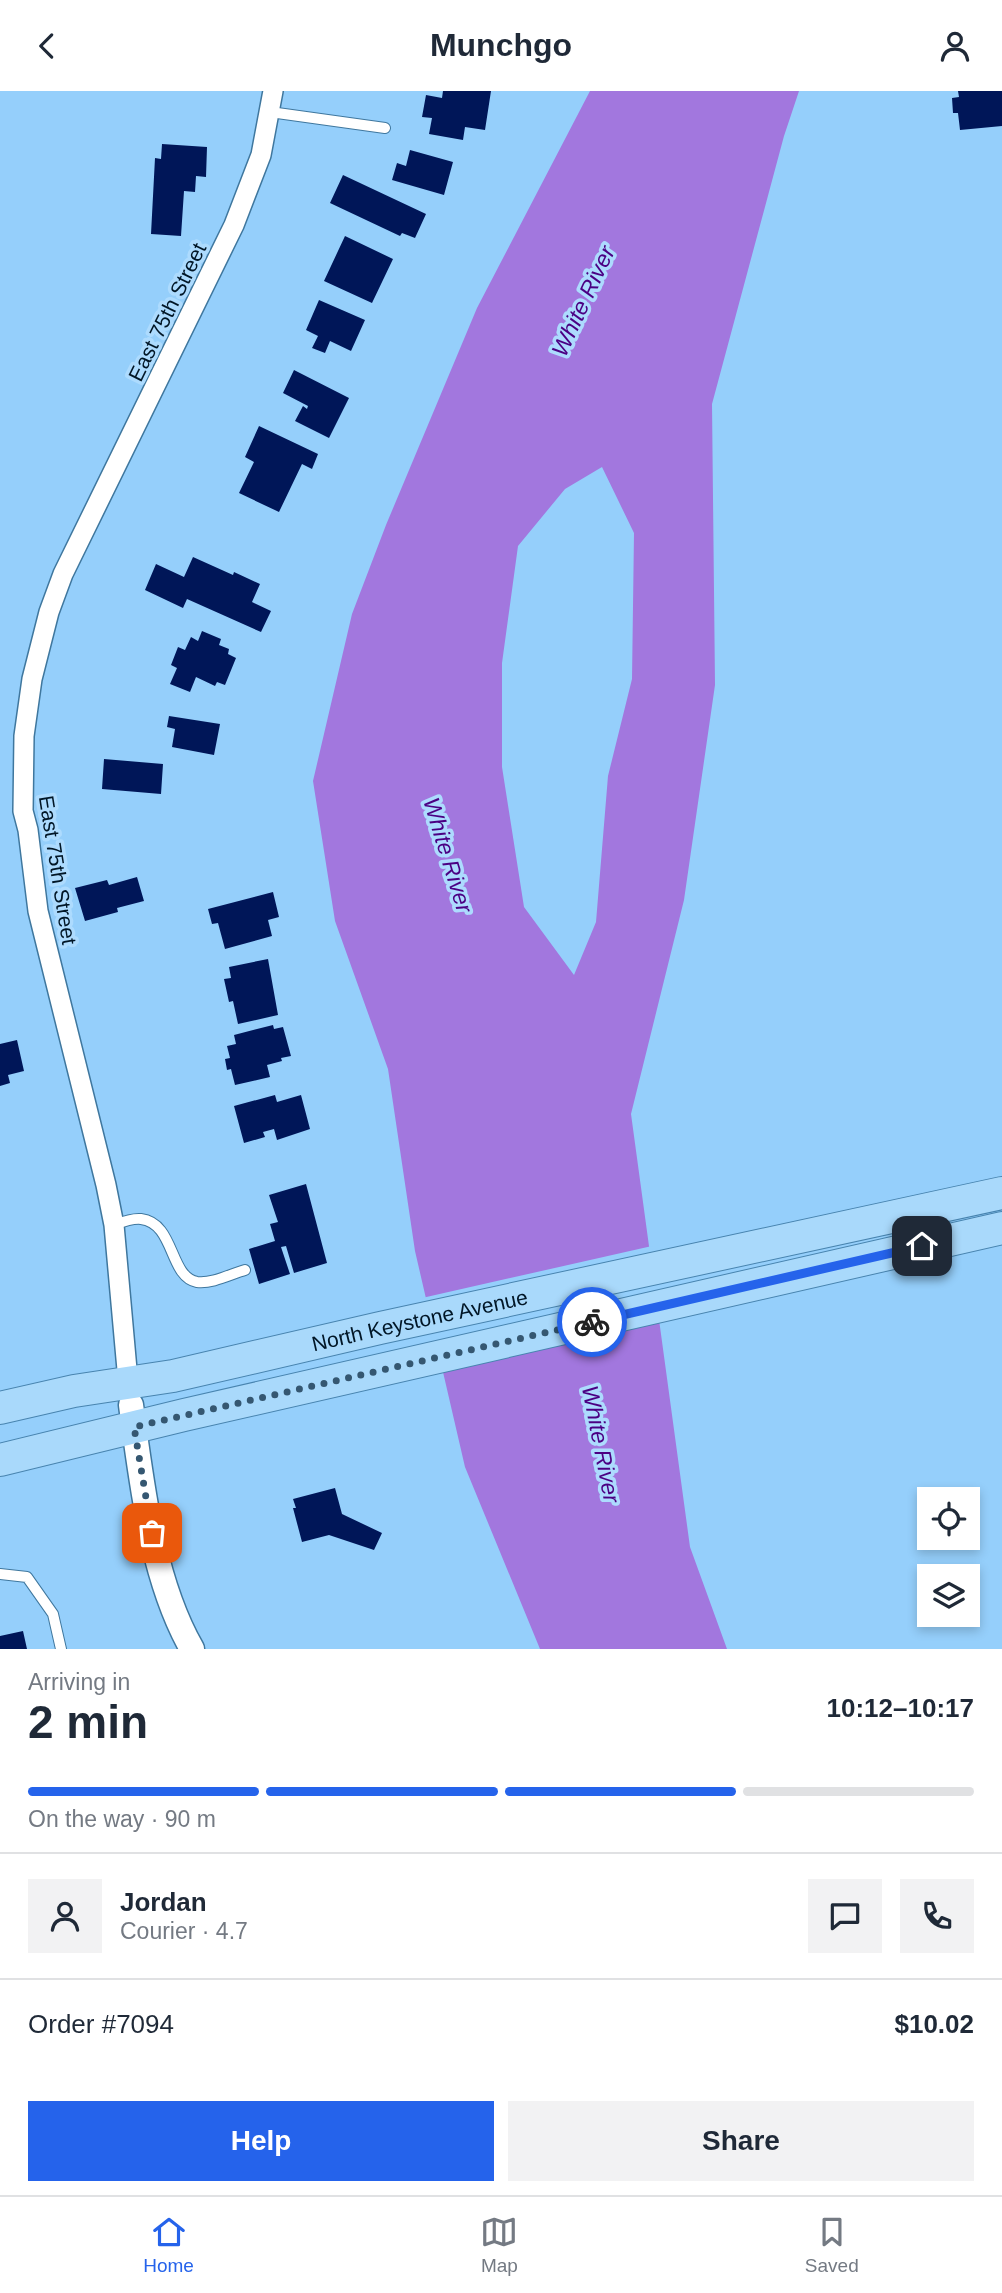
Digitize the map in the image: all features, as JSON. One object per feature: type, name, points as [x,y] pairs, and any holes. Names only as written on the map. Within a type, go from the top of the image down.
[{"type":"main road","name":"North Keystone Avenue","points":[[0,1460],[131,1406],[173,1376],[380,1328],[1002,1193]]},
{"type":"main road","name":"North Keystone Avenue","points":[[0,1408],[74,1391],[131,1406],[388,1368],[1002,1228]]},
{"type":"street","name":"East 75th Street","points":[[131,1406],[114,1225],[43,936],[34,889],[28,830],[23,811],[26,713],[39,645],[63,574],[234,225],[261,155],[274,91]]},
{"type":"street","points":[[131,1406],[155,1551],[177,1617],[192,1649]]},
{"type":"lane","points":[[270,112],[385,128]]},
{"type":"lane","points":[[114,1225],[142,1219],[154,1224],[171,1247],[183,1272],[193,1281],[204,1282],[245,1270]]},
{"type":"lane","points":[[0,1574],[27,1577],[53,1614],[61,1649]]},
{"type":"water","name":"White River","points":[[590,91],[799,91],[784,136],[712,404],[715,685],[684,900],[631,1114],[690,1547],[727,1649],[540,1649],[465,1467],[415,1251],[388,1069],[335,921],[313,781],[352,614],[386,525],[477,308]],"holes":[[[602,467],[634,533],[632,679],[608,776],[596,922],[574,975],[524,907],[502,767],[502,663],[518,546],[565,489]]]},
{"type":"pier","points":[[652,1246],[662,1321],[439,1371],[422,1298]]},
{"type":"building","points":[[443,91],[491,91],[485,130],[465,127],[463,140],[429,134],[432,118],[422,117],[426,95],[442,98]]},
{"type":"building","points":[[958,91],[1002,91],[1002,126],[960,130],[958,113],[953,113],[952,98],[959,97]]},
{"type":"building","points":[[162,144],[207,147],[206,177],[196,176],[195,192],[184,191],[181,236],[151,234],[155,158],[161,159]]},
{"type":"building","points":[[410,150],[453,162],[444,195],[392,180],[397,163],[406,166]]},
{"type":"building","points":[[343,175],[426,214],[415,238],[402,233],[400,236],[330,203]]},
{"type":"building","points":[[345,236],[393,259],[372,303],[324,281]]},
{"type":"building","points":[[319,300],[365,320],[351,351],[330,341],[325,353],[312,348],[318,336],[306,330]]},
{"type":"building","points":[[294,370],[349,398],[329,438],[295,421],[303,406],[307,409],[308,406],[283,393]]},
{"type":"building","points":[[259,426],[318,454],[312,469],[302,464],[279,512],[239,493],[254,462],[245,457]]},
{"type":"building","points":[[193,557],[260,584],[252,602],[271,611],[261,632],[187,599],[183,608],[145,590],[156,564],[184,577]]},
{"type":"building","points":[[202,631],[221,639],[219,645],[229,649],[228,654],[236,658],[225,685],[217,682],[215,686],[196,677],[190,692],[170,684],[177,668],[171,665],[178,647],[185,650],[191,637],[198,641]]},
{"type":"building","points":[[169,716],[220,724],[214,755],[172,747],[175,729],[167,727]]},
{"type":"building","points":[[104,759],[163,764],[161,794],[102,789]]},
{"type":"building","points":[[137,877],[144,901],[85,921],[75,888],[107,880],[109,885]]},
{"type":"building","points":[[273,892],[279,917],[268,920],[272,936],[225,949],[218,923],[212,924],[208,909]]},
{"type":"building","points":[[268,959],[278,1015],[238,1024],[224,979],[231,978],[229,967]]},
{"type":"building","points":[[273,1025],[274,1029],[283,1027],[291,1056],[267,1065],[270,1077],[235,1085],[231,1069],[227,1070],[225,1059],[230,1058],[227,1046],[236,1044],[234,1035]]},
{"type":"building","points":[[17,1040],[24,1071],[8,1075],[10,1083],[0,1086],[0,1044]]},
{"type":"building","points":[[275,1095],[277,1102],[301,1095],[310,1129],[277,1140],[274,1129],[263,1132],[265,1137],[244,1143],[234,1106]]},
{"type":"building","points":[[306,1184],[327,1263],[294,1273],[286,1246],[281,1247],[290,1274],[259,1284],[249,1249],[275,1241],[270,1224],[278,1222],[269,1195]]},
{"type":"building","points":[[335,1488],[342,1514],[382,1533],[374,1550],[329,1535],[302,1542],[293,1499]]},
{"type":"building","points":[[23,1631],[27,1649],[0,1649],[0,1636]]},
{"type":"way so far","points":[[152,1533],[134,1427],[592,1322]]},
{"type":"route","points":[[592,1322],[922,1246]]}]
